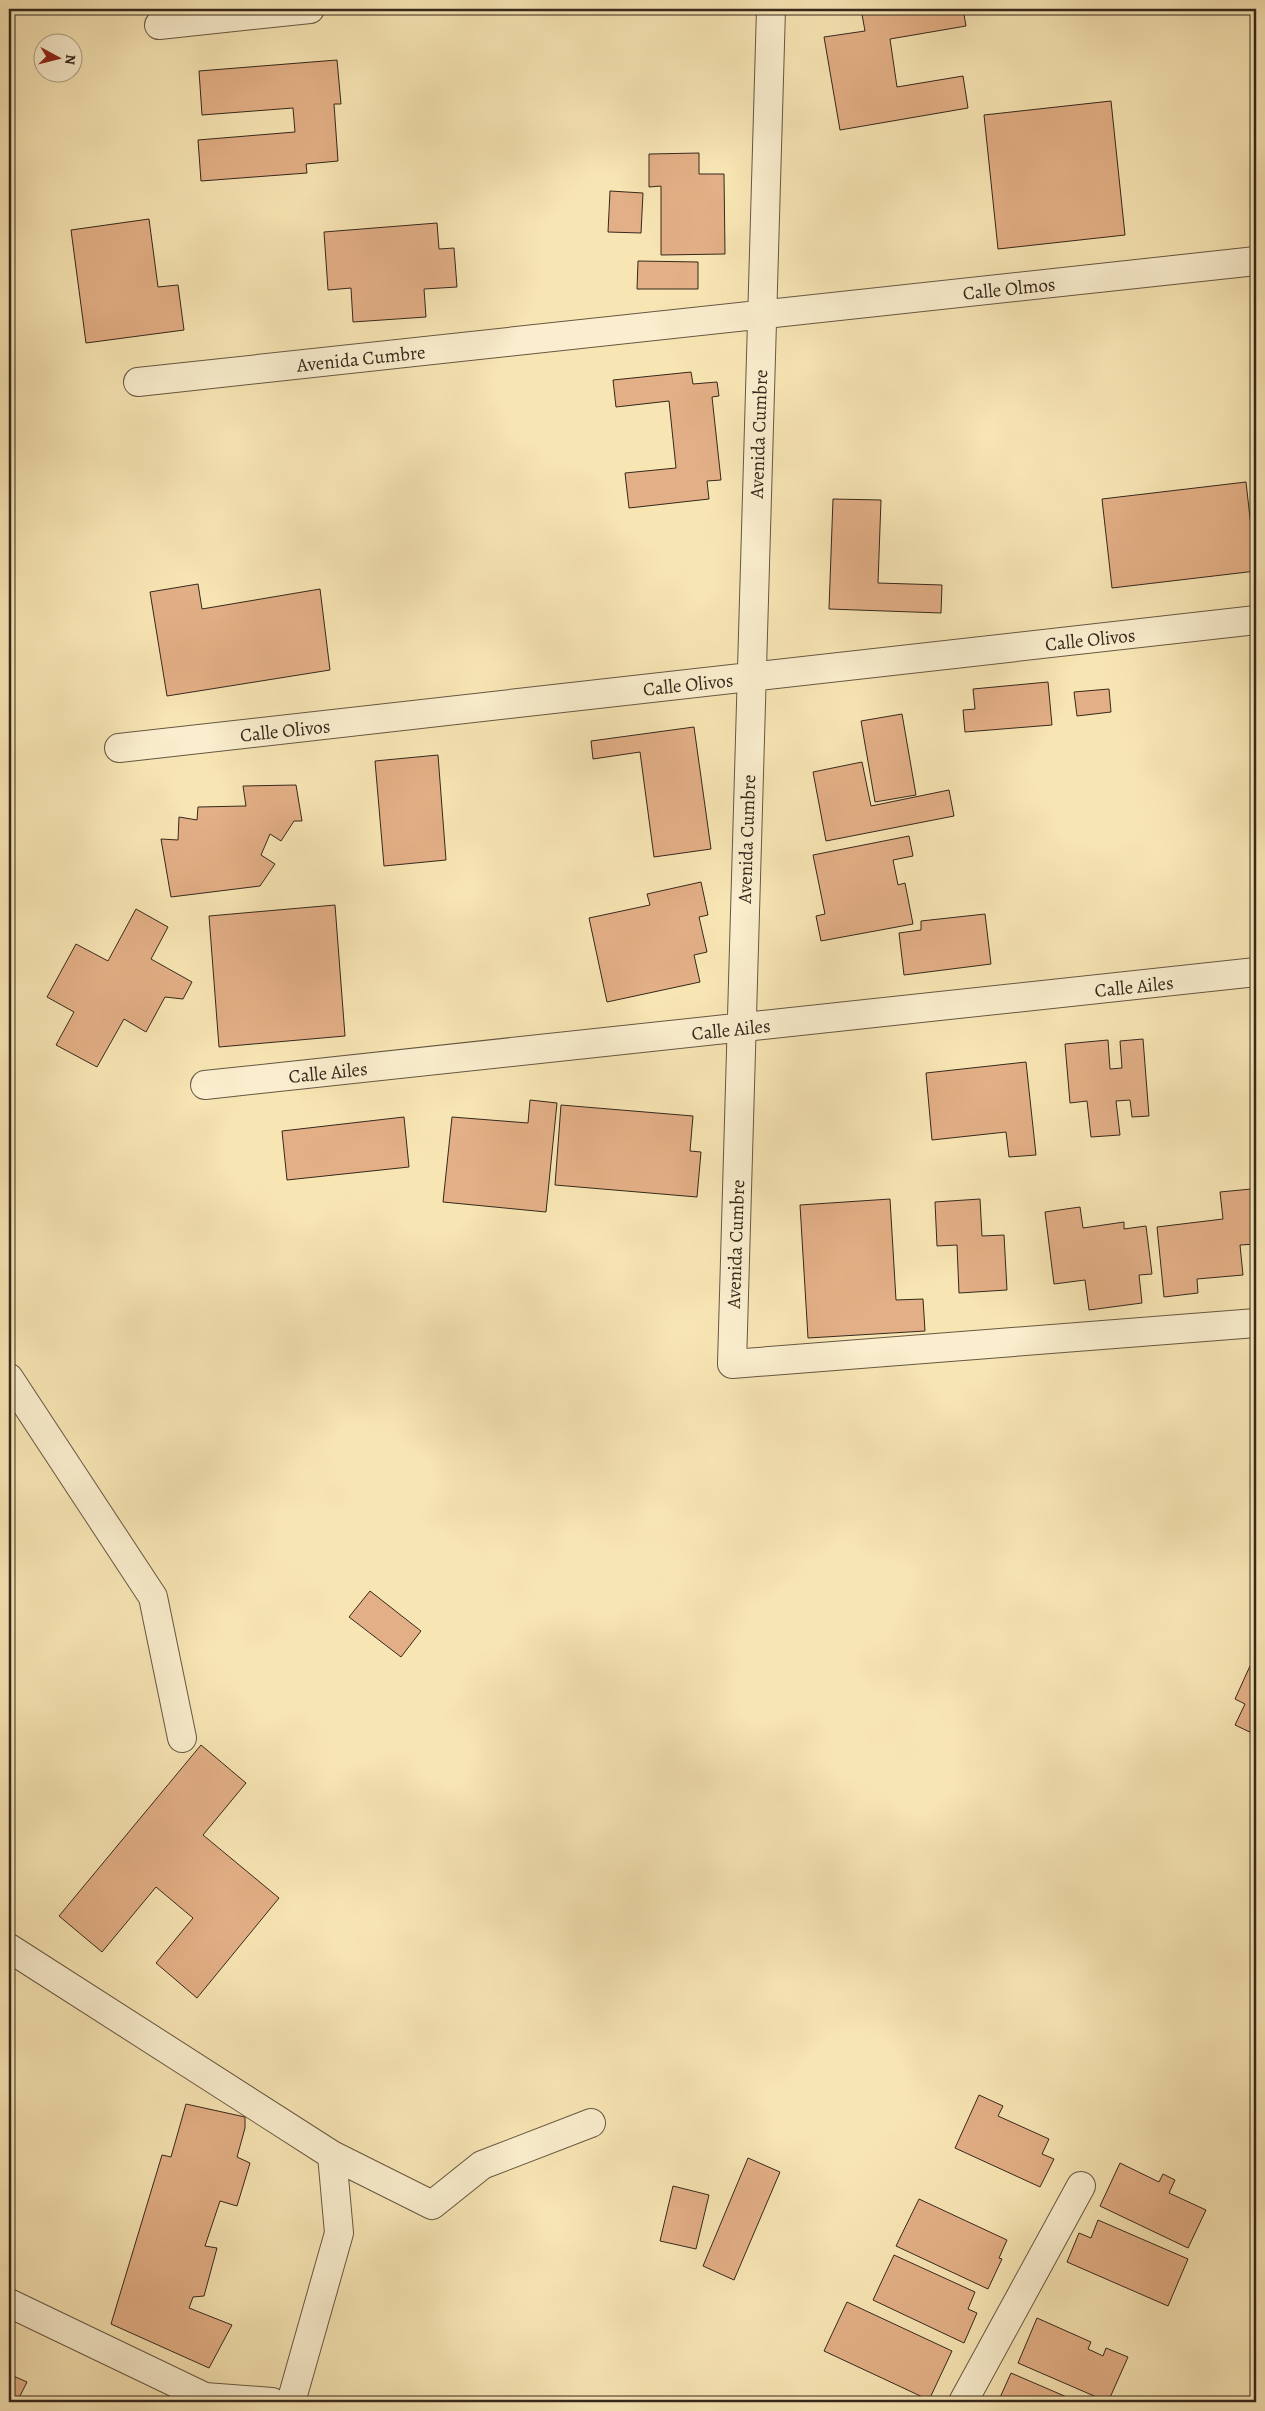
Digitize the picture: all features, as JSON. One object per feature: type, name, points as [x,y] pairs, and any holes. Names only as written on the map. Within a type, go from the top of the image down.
[{"type":"street","points":[[159,25],[310,9]]},
{"type":"street","name":"Avenida Cumbre","points":[[771,9],[732,1364],[1256,1322]]},
{"type":"street","name":"Calle Olmos","points":[[762,314],[1256,262]]},
{"type":"street","name":"Avenida Cumbre","points":[[138,382],[762,314]]},
{"type":"street","name":"Calle Olivos","points":[[119,748],[1256,620]]},
{"type":"street","name":"Calle Ailes","points":[[206,1085],[1256,972]]},
{"type":"street","points":[[9,1378],[154,1597],[182,1738]]},
{"type":"street","points":[[9,1948],[332,2155],[432,2205],[482,2165],[591,2123]]},
{"type":"street","points":[[291,2402],[339,2233],[332,2155]]},
{"type":"street","points":[[963,2402],[1081,2186]]},
{"type":"street","points":[[9,2303],[205,2397],[272,2402]]},
{"type":"building","points":[[861,9],[963,9],[966,26],[890,39],[897,87],[963,76],[968,108],[840,130],[824,37],[865,31]]},
{"type":"building","points":[[337,60],[341,104],[334,104],[338,161],[306,164],[307,173],[201,181],[198,140],[295,132],[293,108],[202,115],[199,71]]},
{"type":"building","points":[[1111,101],[1125,235],[998,249],[984,115]]},
{"type":"building","points":[[699,153],[699,174],[724,174],[725,254],[661,255],[661,186],[649,187],[649,154]]},
{"type":"building","points":[[610,191],[643,193],[641,233],[608,232]]},
{"type":"building","points":[[149,219],[158,287],[178,285],[184,330],[86,343],[71,230]]},
{"type":"building","points":[[437,223],[439,249],[454,248],[457,287],[424,289],[426,317],[353,322],[351,288],[328,290],[324,232]]},
{"type":"building","points":[[638,261],[698,262],[698,289],[637,289]]},
{"type":"building","points":[[691,372],[693,384],[717,382],[719,396],[712,397],[721,480],[707,481],[709,499],[629,508],[625,473],[676,468],[669,401],[616,407],[613,380]]},
{"type":"building","points":[[1246,482],[1256,571],[1112,588],[1102,499]]},
{"type":"building","points":[[833,499],[881,500],[878,583],[942,585],[941,613],[829,609]]},
{"type":"building","points":[[198,584],[202,609],[320,589],[330,670],[167,696],[150,592]]},
{"type":"building","points":[[1048,682],[1052,725],[965,732],[963,710],[975,709],[973,689]]},
{"type":"building","points":[[1109,689],[1111,712],[1077,716],[1074,692]]},
{"type":"building","points":[[902,714],[916,795],[875,802],[861,721]]},
{"type":"building","points":[[694,727],[711,849],[654,857],[640,752],[593,759],[591,741]]},
{"type":"building","points":[[438,755],[446,860],[384,866],[375,761]]},
{"type":"building","points":[[862,762],[871,806],[949,790],[954,816],[826,841],[813,772]]},
{"type":"building","points":[[296,785],[302,821],[294,821],[281,841],[270,834],[261,855],[275,864],[260,886],[171,897],[161,839],[178,840],[179,817],[197,820],[198,807],[246,806],[243,786]]},
{"type":"building","points":[[909,836],[913,856],[893,860],[898,885],[905,883],[913,924],[821,941],[816,916],[825,914],[813,855]]},
{"type":"building","points":[[701,882],[708,915],[699,917],[707,952],[694,955],[700,982],[607,1002],[589,918],[650,905],[647,894]]},
{"type":"building","points":[[335,905],[345,1036],[219,1047],[209,916]]},
{"type":"building","points":[[136,909],[168,927],[151,959],[192,982],[183,999],[165,997],[146,1032],[124,1019],[97,1067],[56,1045],[74,1012],[47,997],[76,944],[108,961]]},
{"type":"building","points":[[985,914],[991,964],[904,975],[899,933],[921,930],[921,921]]},
{"type":"building","points":[[1143,1039],[1149,1116],[1132,1117],[1130,1100],[1116,1101],[1120,1135],[1091,1137],[1087,1101],[1070,1103],[1065,1044],[1108,1040],[1110,1069],[1122,1068],[1120,1041]]},
{"type":"building","points":[[1026,1062],[1036,1155],[1009,1157],[1006,1132],[932,1140],[926,1073]]},
{"type":"building","points":[[530,1100],[557,1103],[546,1212],[443,1202],[452,1117],[528,1123]]},
{"type":"building","points":[[561,1105],[693,1116],[690,1151],[701,1152],[697,1197],[555,1185]]},
{"type":"building","points":[[404,1117],[409,1167],[287,1180],[282,1131]]},
{"type":"building","points":[[1251,1189],[1256,1244],[1240,1245],[1243,1275],[1197,1279],[1198,1293],[1164,1297],[1157,1227],[1223,1219],[1220,1192]]},
{"type":"building","points":[[890,1199],[896,1300],[923,1299],[925,1331],[808,1338],[800,1205]]},
{"type":"building","points":[[980,1199],[982,1236],[1004,1235],[1007,1290],[959,1293],[957,1245],[937,1246],[935,1202]]},
{"type":"building","points":[[1080,1207],[1083,1228],[1124,1222],[1124,1229],[1146,1226],[1152,1274],[1139,1275],[1142,1303],[1089,1310],[1085,1280],[1054,1284],[1045,1212]]},
{"type":"building","points":[[370,1591],[421,1631],[401,1657],[349,1617]]},
{"type":"building","points":[[1250,1666],[1256,1669],[1256,1735],[1235,1725],[1245,1704],[1235,1699]]},
{"type":"building","points":[[201,1745],[246,1783],[203,1835],[279,1898],[197,1998],[156,1963],[193,1918],[156,1887],[102,1952],[59,1916]]},
{"type":"building","points":[[979,2095],[1003,2106],[998,2116],[1049,2139],[1042,2154],[1054,2159],[1040,2187],[955,2148]]},
{"type":"building","points":[[186,2104],[245,2117],[245,2128],[237,2157],[250,2163],[237,2206],[220,2201],[205,2246],[217,2248],[204,2296],[193,2297],[189,2308],[232,2325],[209,2368],[111,2324],[162,2155],[171,2157]]},
{"type":"building","points":[[748,2158],[780,2172],[734,2280],[703,2266]]},
{"type":"building","points":[[1120,2163],[1159,2182],[1163,2174],[1175,2180],[1169,2193],[1206,2210],[1188,2248],[1100,2206]]},
{"type":"building","points":[[673,2186],[709,2195],[696,2249],[660,2241]]},
{"type":"building","points":[[919,2199],[1007,2240],[999,2258],[1002,2259],[988,2289],[896,2246]]},
{"type":"building","points":[[1098,2220],[1188,2259],[1168,2306],[1067,2262],[1079,2233],[1091,2238]]},
{"type":"building","points":[[894,2255],[975,2292],[968,2309],[977,2313],[964,2343],[873,2300]]},
{"type":"building","points":[[847,2302],[952,2351],[929,2400],[824,2351]]},
{"type":"building","points":[[1037,2318],[1091,2342],[1088,2349],[1103,2356],[1106,2348],[1128,2357],[1108,2402],[1018,2363]]},
{"type":"building","points":[[1011,2373],[1076,2401],[998,2402]]},
{"type":"building","points":[[9,2374],[27,2382],[20,2396],[36,2402],[9,2402]]}]
